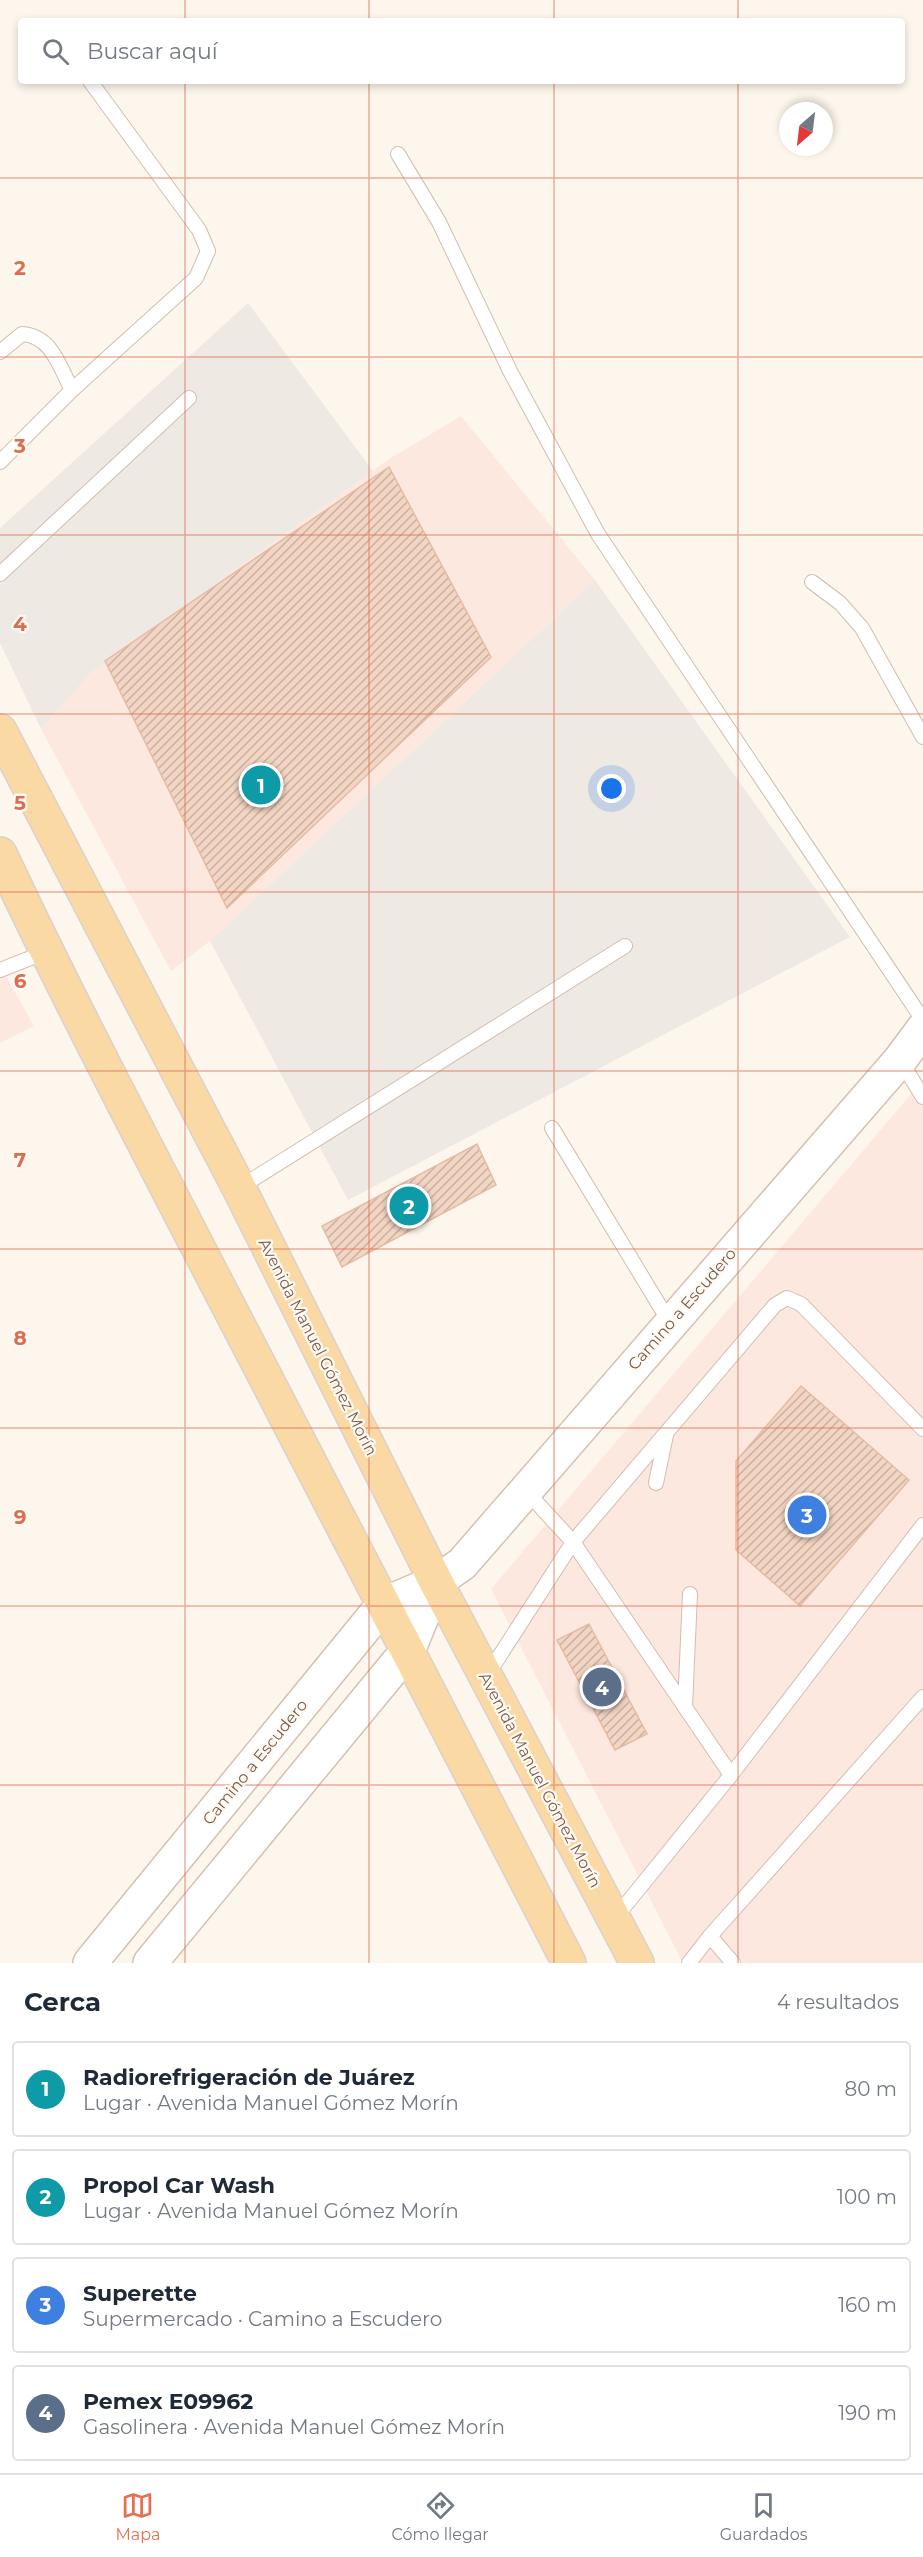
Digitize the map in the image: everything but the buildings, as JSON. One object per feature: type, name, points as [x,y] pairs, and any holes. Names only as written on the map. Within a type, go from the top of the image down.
[{"type":"main road","name":"Avenida Manuel Gómez Morín","points":[[0,731],[239,1188],[436,1582],[637,1963]]},
{"type":"main road","points":[[0,854],[46,952],[338,1519],[409,1649],[569,1963]]},
{"type":"street","name":"Camino a Escudero","points":[[90,1963],[384,1604],[436,1582],[462,1564],[900,1060],[923,1029]]},
{"type":"street","points":[[150,1963],[409,1649],[436,1582]]},
{"type":"lane","points":[[0,462],[72,390],[196,278],[208,251],[199,230],[92,84]]},
{"type":"lane","points":[[398,154],[440,222],[510,371],[598,534],[923,1020]]},
{"type":"lane","points":[[0,352],[22,334],[34,335],[46,342],[72,390]]},
{"type":"lane","points":[[0,574],[189,399]]},
{"type":"lane","points":[[812,582],[840,603],[862,628],[923,737]]},
{"type":"lane","points":[[239,1188],[626,946]]},
{"type":"lane","points":[[0,970],[46,952]]},
{"type":"lane","points":[[900,1060],[923,1097]]},
{"type":"lane","points":[[552,1128],[670,1323]]},
{"type":"lane","points":[[486,1678],[573,1542],[775,1305],[787,1298],[801,1304],[923,1430]]},
{"type":"lane","points":[[656,1482],[666,1433]]},
{"type":"lane","points":[[525,1489],[573,1542],[731,1775]]},
{"type":"lane","points":[[614,1920],[731,1775],[923,1525]]},
{"type":"lane","points":[[685,1707],[690,1594]]},
{"type":"lane","points":[[689,1963],[710,1936],[923,1697]]},
{"type":"lane","points":[[710,1936],[733,1963]]},
{"type":"shaded area","points":[[248,303],[373,471],[91,673],[41,729],[0,643],[0,528]]},
{"type":"shaded area","points":[[461,416],[595,580],[210,941],[171,971],[41,729],[91,673],[389,459]]},
{"type":"shaded area","points":[[595,580],[850,937],[348,1200],[210,941]]},
{"type":"shaded area","points":[[0,965],[34,1026],[0,1043]]},
{"type":"shaded area","points":[[923,1080],[923,1963],[683,1963],[491,1589]]},
{"type":"place","name":"Radiorefrigeración de Juárez","points":[[261,785]]},
{"type":"place","name":"Propol Car Wash","points":[[409,1206]]},
{"type":"place","name":"Superette","points":[[807,1515]]},
{"type":"place","name":"Pemex E09962","points":[[602,1687]]}]
